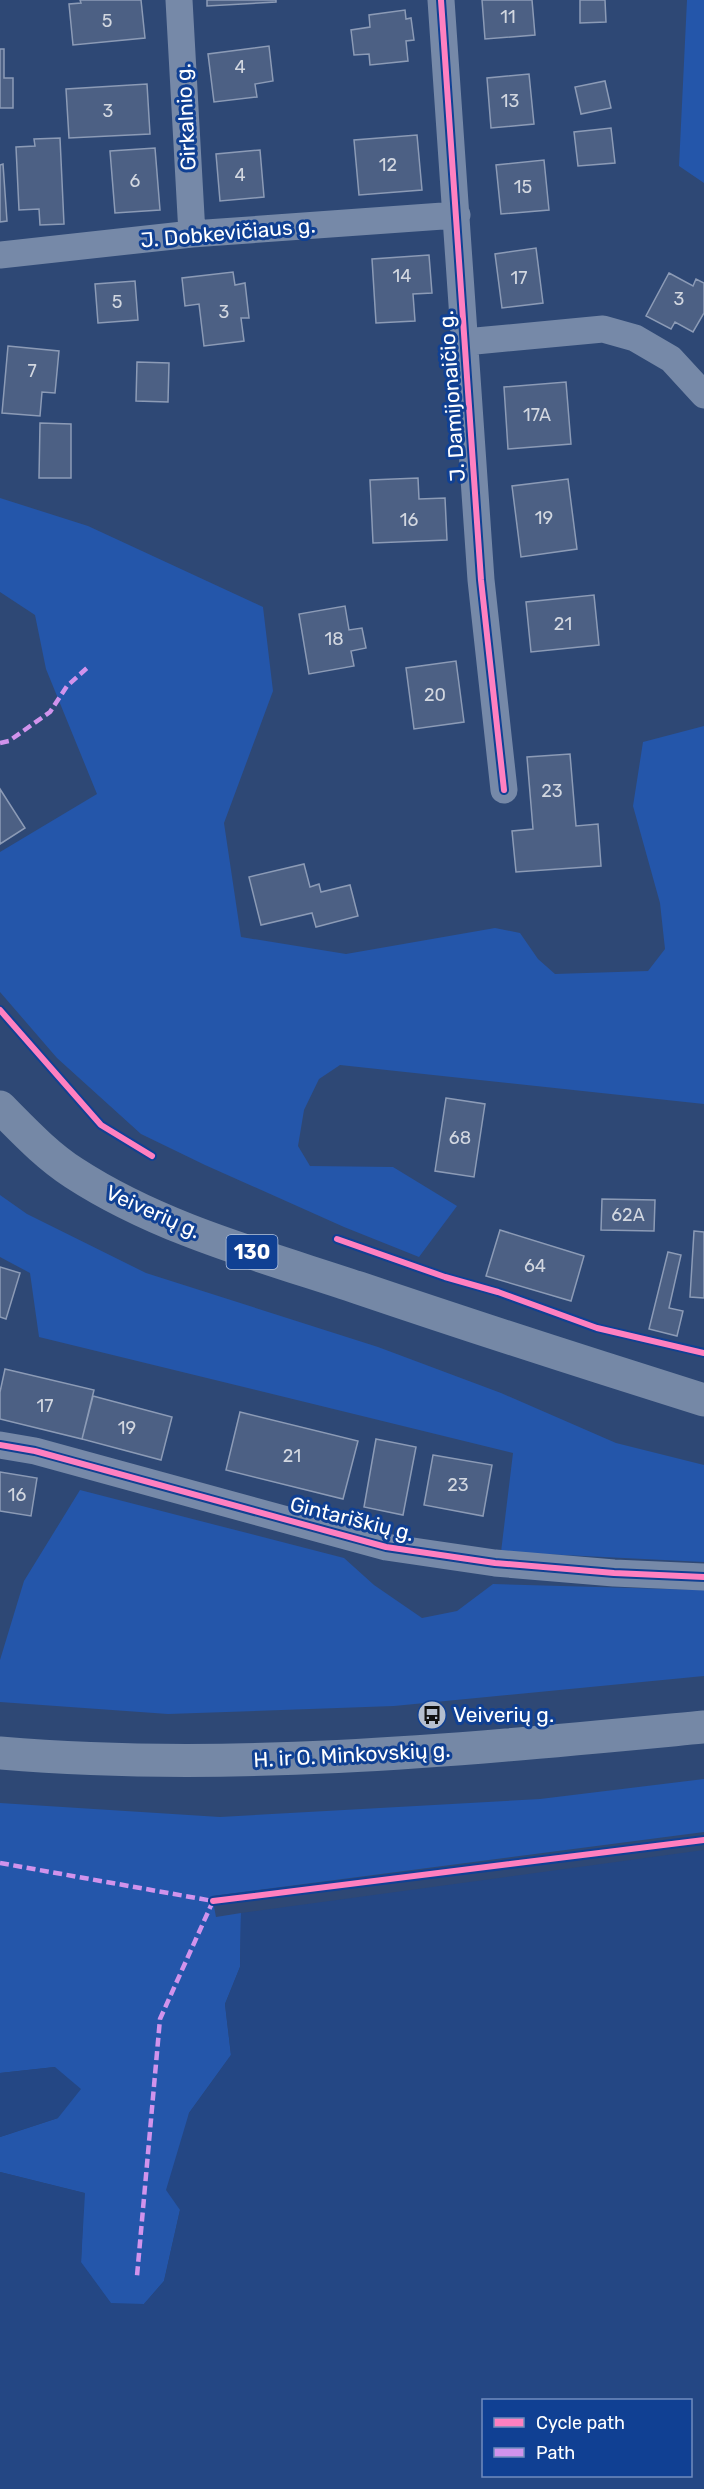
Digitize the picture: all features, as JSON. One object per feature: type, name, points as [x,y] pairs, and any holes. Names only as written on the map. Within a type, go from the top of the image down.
[{"type":"main road","name":"Veiverių g.","points":[[0,1107],[30,1137],[73,1172],[132,1206],[210,1238],[532,1347],[704,1400]]},
{"type":"main road","name":"H. ir O. Minkovskių g.","points":[[0,1753],[48,1757],[202,1762],[367,1757],[704,1727]]},
{"type":"street","name":"Girkalnio g.","points":[[179,0],[192,234]]},
{"type":"street","name":"J. Damijonaičio g.","points":[[441,0],[481,580],[504,790]]},
{"type":"street","name":"J. Dobkevičiaus g.","points":[[0,255],[192,234],[457,215]]},
{"type":"street","points":[[465,342],[603,329],[635,338],[671,360],[704,395]]},
{"type":"street","name":"Gintariškių g.","points":[[0,1445],[35,1451],[386,1547],[495,1563],[614,1573],[704,1577]]},
{"type":"shaded area","points":[[687,0],[704,0],[704,183],[679,166]]},
{"type":"shaded area","points":[[0,498],[88,526],[263,607],[273,691],[224,823],[241,937],[346,954],[495,928],[520,933],[538,959],[555,974],[648,971],[665,949],[660,903],[633,806],[643,742],[704,726],[704,1104],[340,1065],[319,1079],[304,1110],[298,1146],[310,1166],[393,1167],[457,1206],[419,1257],[344,1227],[141,1134],[57,1058],[0,992],[0,852],[97,794],[46,669],[35,615],[0,592]]},
{"type":"shaded area","points":[[0,1195],[27,1214],[146,1273],[378,1347],[501,1393],[616,1443],[704,1465],[704,1562],[501,1552],[513,1453],[39,1337],[30,1273],[0,1257]]},
{"type":"shaded area","points":[[80,1490],[344,1558],[374,1585],[422,1618],[457,1611],[493,1584],[704,1590],[704,1676],[394,1706],[168,1714],[0,1702],[0,1660],[24,1581]]},
{"type":"shaded area","points":[[704,1779],[704,1832],[212,1896],[216,1917],[241,1913],[240,1967],[225,2004],[231,2055],[189,2113],[180,2210],[164,2281],[144,2304],[111,2304],[81,2263],[84,2193],[0,2172],[0,2137],[58,2118],[55,2067],[0,2073],[0,1803],[220,1817],[540,1799]]},
{"type":"shaded area","points":[[704,1850],[704,2489],[0,2489],[0,2172],[85,2193],[81,2262],[111,2303],[144,2304],[164,2281],[180,2210],[166,2190],[189,2113],[231,2055],[225,2004],[240,1967],[241,1913]]},
{"type":"shaded area","points":[[55,2067],[81,2089],[58,2118],[0,2137],[0,2073]]},
{"type":"building","points":[[80,0],[141,0],[145,38],[73,45],[69,4],[81,3]]},
{"type":"building","points":[[207,0],[276,0],[276,2],[207,6]]},
{"type":"building","points":[[482,0],[532,0],[535,35],[485,39]]},
{"type":"building","points":[[580,0],[605,0],[606,22],[580,23]]},
{"type":"building","points":[[405,10],[406,19],[411,18],[414,40],[406,41],[408,61],[370,65],[369,54],[354,55],[351,30],[370,27],[369,15]]},
{"type":"building","points":[[269,46],[273,81],[255,84],[257,97],[214,102],[208,54]]},
{"type":"building","points":[[0,49],[4,49],[4,78],[13,78],[13,108],[0,108]]},
{"type":"building","points":[[529,74],[534,124],[491,128],[487,78]]},
{"type":"building","points":[[605,81],[611,108],[581,114],[575,87]]},
{"type":"building","points":[[147,84],[150,134],[69,138],[66,89]]},
{"type":"building","points":[[611,128],[615,163],[578,166],[574,132]]},
{"type":"building","points":[[417,135],[422,190],[359,195],[354,140]]},
{"type":"building","points":[[60,138],[64,224],[40,225],[39,209],[19,210],[16,147],[35,146],[34,139]]},
{"type":"building","points":[[155,148],[160,210],[115,213],[110,151]]},
{"type":"building","points":[[260,150],[264,197],[220,201],[216,154]]},
{"type":"building","points":[[544,160],[549,210],[501,214],[496,165]]},
{"type":"building","points":[[3,164],[7,221],[0,222],[0,165]]},
{"type":"building","points":[[536,248],[543,303],[502,308],[495,254]]},
{"type":"building","points":[[429,255],[432,293],[413,294],[415,321],[376,323],[372,259]]},
{"type":"building","points":[[233,272],[235,285],[245,283],[249,318],[241,318],[244,341],[204,346],[199,304],[185,306],[182,278]]},
{"type":"building","points":[[669,273],[693,286],[696,279],[704,283],[704,313],[693,332],[675,322],[671,329],[646,316]]},
{"type":"building","points":[[135,281],[138,320],[98,323],[95,284]]},
{"type":"building","points":[[8,346],[59,351],[55,393],[42,392],[40,416],[2,413]]},
{"type":"building","points":[[137,362],[169,363],[168,402],[136,401]]},
{"type":"building","points":[[566,382],[571,444],[508,449],[504,387]]},
{"type":"building","points":[[40,423],[71,424],[71,478],[39,478]]},
{"type":"building","points":[[418,478],[419,499],[445,498],[447,540],[373,543],[370,480]]},
{"type":"building","points":[[568,479],[577,549],[521,557],[512,486]]},
{"type":"building","points":[[594,595],[599,645],[531,652],[526,602]]},
{"type":"building","points":[[345,606],[349,630],[362,628],[366,648],[351,651],[354,666],[309,674],[299,614]]},
{"type":"building","points":[[456,661],[464,722],[414,729],[406,668]]},
{"type":"building","points":[[570,754],[576,826],[598,824],[601,866],[516,872],[512,831],[533,829],[527,757]]},
{"type":"building","points":[[0,789],[25,828],[0,844]]},
{"type":"building","points":[[304,864],[310,887],[319,884],[321,892],[350,885],[358,916],[316,927],[312,913],[261,925],[249,877]]},
{"type":"building","points":[[446,1098],[485,1104],[474,1177],[435,1171]]},
{"type":"building","points":[[602,1199],[655,1200],[654,1231],[601,1230]]},
{"type":"building","points":[[500,1230],[584,1256],[571,1301],[486,1276]]},
{"type":"building","points":[[694,1231],[704,1232],[704,1298],[690,1297]]},
{"type":"building","points":[[668,1252],[681,1255],[669,1308],[683,1311],[677,1336],[649,1329]]},
{"type":"building","points":[[0,1267],[20,1273],[6,1319],[0,1317]]},
{"type":"building","points":[[5,1369],[94,1390],[82,1439],[0,1419],[0,1392]]},
{"type":"building","points":[[93,1396],[172,1417],[161,1460],[82,1439]]},
{"type":"building","points":[[240,1412],[358,1441],[343,1499],[226,1470]]},
{"type":"building","points":[[376,1439],[416,1447],[403,1515],[364,1507]]},
{"type":"building","points":[[433,1455],[492,1465],[483,1516],[424,1505]]},
{"type":"building","points":[[0,1472],[37,1478],[31,1516],[0,1511]]},
{"type":"marked path","points":[[0,743],[9,741],[50,712],[67,686],[87,668]]},
{"type":"marked path","points":[[0,1863],[213,1901],[160,2019],[137,2276]]},
{"type":"cycle path","points":[[441,0],[481,580],[504,790]]},
{"type":"cycle path","points":[[0,1010],[101,1125],[152,1156]]},
{"type":"cycle path","points":[[337,1239],[445,1277],[498,1292],[597,1328],[704,1353]]},
{"type":"cycle path","points":[[0,1445],[35,1451],[386,1547],[495,1563],[614,1573],[704,1577]]},
{"type":"cycle path","points":[[213,1901],[704,1840]]},
{"type":"place","name":"Veiverių g.","points":[[432,1715]]}]
